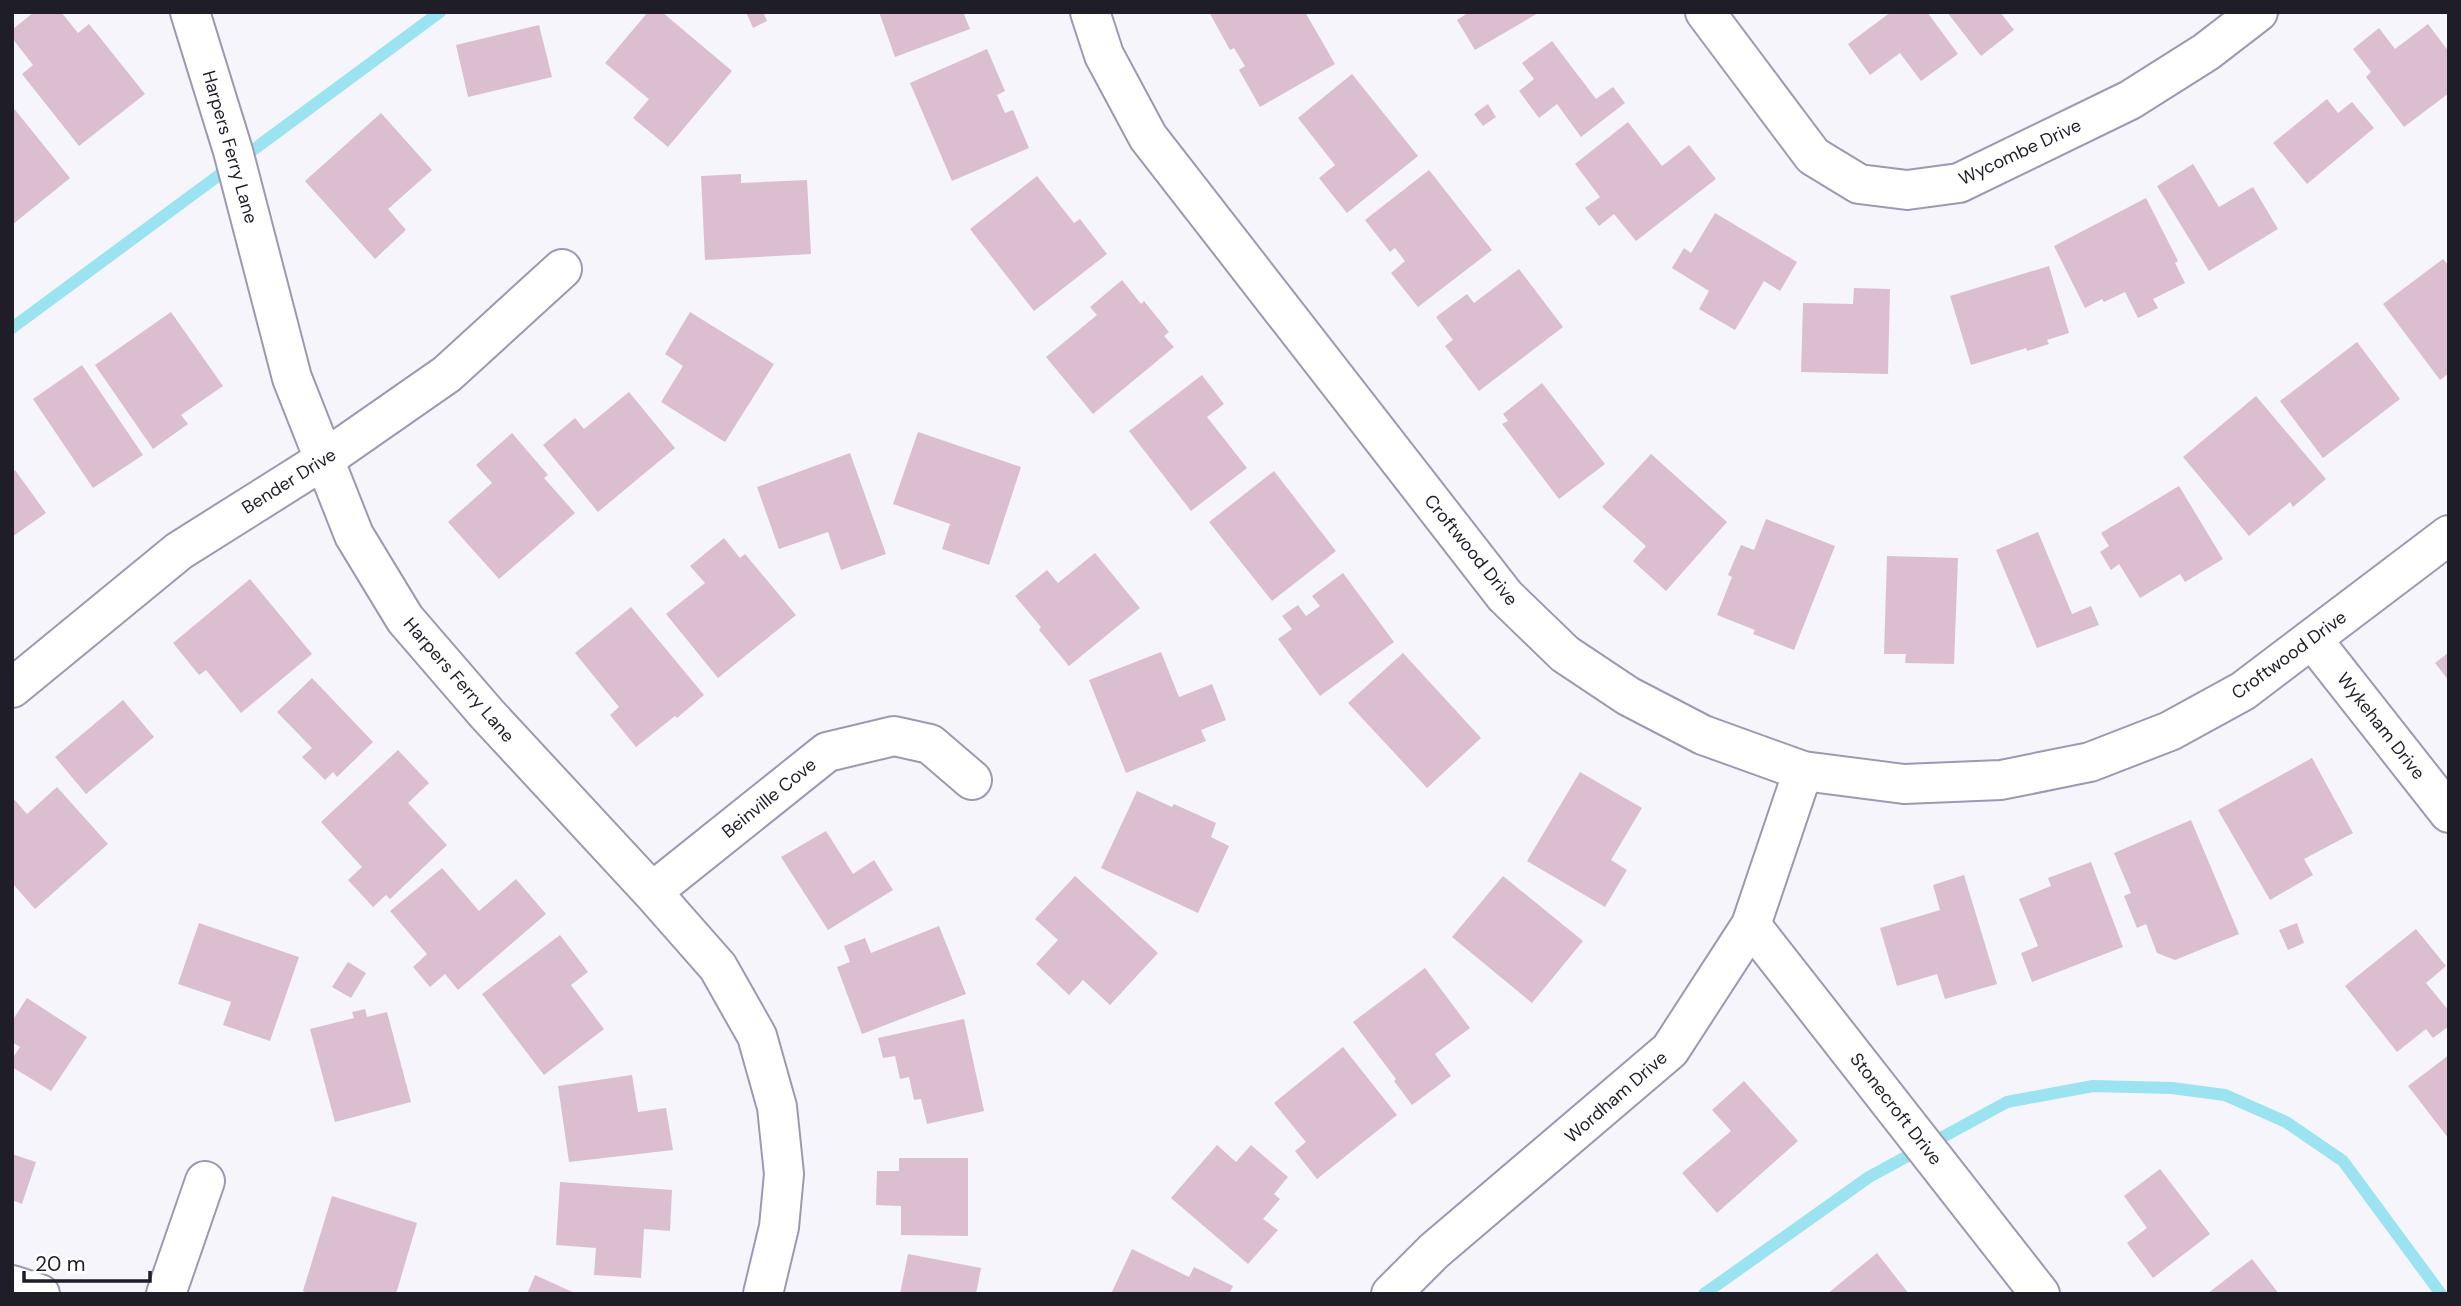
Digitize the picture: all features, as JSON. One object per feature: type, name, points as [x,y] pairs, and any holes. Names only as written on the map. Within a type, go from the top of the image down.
[{"type":"street","name":"Harpers Ferry Lane","points":[[190,12],[249,212],[292,377],[354,535],[405,619],[718,967],[757,1036],[777,1107],[784,1174],[779,1227],[763,1294]]},
{"type":"street","name":"Croftwood Drive","points":[[1090,12],[1104,55],[1148,137],[1505,596],[1565,654],[1628,696],[1703,735],[1802,771],[1904,784],[2001,780],[2090,762],[2182,725],[2242,691],[2449,535]]},
{"type":"street","name":"Wycombe Drive","points":[[1705,12],[1813,156],[1859,184],[1907,190],[1959,183],[2130,100],[2206,52],[2258,12]]},
{"type":"street","name":"Bender Drive","points":[[12,688],[179,551],[325,459],[447,374],[562,269]]},
{"type":"street","name":"Wykeham Drive","points":[[2312,639],[2449,813]]},
{"type":"street","name":"Beinville Cove","points":[[652,892],[827,752],[894,736],[930,744],[972,780]]},
{"type":"street","name":"Wordham Drive","points":[[1391,1294],[1434,1251],[1670,1050],[1751,925],[1802,771]]},
{"type":"street","name":"Stonecroft Drive","points":[[1751,925],[2040,1294]]},
{"type":"street","points":[[166,1294],[205,1181]]},
{"type":"street","points":[[12,1285],[40,1294]]},
{"type":"building","points":[[34,12],[61,12],[78,33],[89,24],[145,94],[79,146],[22,74],[33,65],[12,38],[12,30]]},
{"type":"building","points":[[648,12],[662,12],[732,71],[668,147],[633,118],[649,99],[605,63]]},
{"type":"building","points":[[746,12],[763,12],[767,21],[753,28]]},
{"type":"building","points":[[879,12],[963,12],[970,29],[895,57]]},
{"type":"building","points":[[1209,12],[1305,12],[1335,64],[1260,107],[1239,70],[1245,66],[1234,48],[1230,50]]},
{"type":"building","points":[[1469,12],[1540,12],[1475,50],[1457,20]]},
{"type":"building","points":[[1891,12],[1927,12],[1958,54],[1921,81],[1900,53],[1870,75],[1848,44]]},
{"type":"building","points":[[1947,12],[2000,12],[2014,30],[1981,56]]},
{"type":"building","points":[[2428,24],[2449,52],[2449,93],[2404,127],[2366,77],[2371,72],[2353,49],[2379,28],[2395,49]]},
{"type":"building","points":[[539,25],[552,77],[468,97],[456,45]]},
{"type":"building","points":[[1552,41],[1596,99],[1613,87],[1625,103],[1581,137],[1557,104],[1539,118],[1519,91],[1534,79],[1522,63]]},
{"type":"building","points":[[987,49],[1005,91],[997,95],[1005,113],[1013,110],[1029,148],[952,181],[910,83]]},
{"type":"building","points":[[1352,74],[1418,156],[1347,213],[1319,178],[1335,165],[1298,118]]},
{"type":"building","points":[[2327,99],[2338,113],[2352,102],[2374,128],[2307,184],[2273,143]]},
{"type":"building","points":[[1488,104],[1496,117],[1483,126],[1474,114]]},
{"type":"building","points":[[12,106],[70,178],[12,225]]},
{"type":"building","points":[[381,113],[432,170],[388,209],[406,230],[375,259],[305,181]]},
{"type":"building","points":[[1628,122],[1662,166],[1689,145],[1716,179],[1636,241],[1614,214],[1599,226],[1585,208],[1600,197],[1575,164]]},
{"type":"building","points":[[2193,164],[2219,207],[2253,187],[2278,229],[2209,271],[2157,186]]},
{"type":"building","points":[[1429,170],[1492,250],[1418,307],[1391,273],[1405,261],[1395,248],[1390,252],[1365,220]]},
{"type":"building","points":[[741,174],[741,183],[807,180],[811,254],[705,260],[701,176]]},
{"type":"building","points":[[1037,176],[1074,223],[1080,219],[1107,254],[1034,311],[970,229]]},
{"type":"building","points":[[2146,198],[2178,261],[2175,263],[2185,283],[2153,299],[2158,308],[2138,318],[2125,292],[2085,308],[2054,246]]},
{"type":"building","points":[[1715,213],[1797,262],[1780,291],[1764,281],[1735,330],[1699,309],[1709,291],[1672,268],[1684,248],[1691,253]]},
{"type":"building","points":[[2443,259],[2449,266],[2449,373],[2440,380],[2383,304]]},
{"type":"building","points":[[2049,266],[2069,333],[2047,340],[2049,344],[2027,351],[2026,348],[1971,365],[1950,296]]},
{"type":"building","points":[[1519,269],[1563,327],[1479,391],[1445,346],[1453,340],[1436,317],[1467,294],[1474,303]]},
{"type":"building","points":[[1122,280],[1141,304],[1144,301],[1169,332],[1164,336],[1174,347],[1093,414],[1046,357],[1097,315],[1090,307]]},
{"type":"building","points":[[1854,288],[1890,289],[1888,374],[1801,372],[1803,303],[1853,304]]},
{"type":"building","points":[[171,312],[223,386],[181,415],[188,424],[153,449],[95,365]]},
{"type":"building","points":[[690,312],[774,364],[725,442],[661,402],[683,366],[665,354]]},
{"type":"building","points":[[2357,342],[2400,399],[2323,458],[2280,401]]},
{"type":"building","points":[[82,365],[143,455],[93,488],[33,399]]},
{"type":"building","points":[[1202,375],[1224,404],[1207,417],[1247,468],[1191,511],[1129,431]]},
{"type":"building","points":[[1542,383],[1605,464],[1559,499],[1502,424],[1508,421],[1503,414]]},
{"type":"building","points":[[629,392],[675,448],[598,512],[543,445],[575,418],[584,429]]},
{"type":"building","points":[[2256,396],[2326,479],[2293,507],[2290,502],[2249,536],[2183,457]]},
{"type":"building","points":[[918,432],[1021,467],[989,565],[942,549],[950,524],[893,504]]},
{"type":"building","points":[[512,433],[548,475],[544,478],[575,513],[499,579],[448,522],[492,483],[476,465]]},
{"type":"building","points":[[850,453],[886,554],[841,570],[828,532],[779,549],[757,487]]},
{"type":"building","points":[[1651,454],[1727,522],[1666,591],[1633,561],[1646,546],[1602,507]]},
{"type":"building","points":[[15,470],[46,513],[12,537],[12,471]]},
{"type":"building","points":[[1274,471],[1336,551],[1272,601],[1209,522]]},
{"type":"building","points":[[2179,486],[2223,559],[2185,582],[2180,574],[2140,598],[2119,564],[2111,570],[2100,552],[2109,546],[2101,533]]},
{"type":"building","points":[[1766,519],[1835,546],[1794,650],[1753,634],[1755,630],[1717,615],[1732,577],[1728,575],[1741,545],[1754,550]]},
{"type":"building","points":[[2038,532],[2072,614],[2091,606],[2099,625],[2037,648],[1996,550]]},
{"type":"building","points":[[724,538],[740,558],[745,554],[796,615],[718,678],[666,614],[705,583],[690,566]]},
{"type":"building","points":[[1095,553],[1140,608],[1069,666],[1015,596],[1047,570],[1058,583]]},
{"type":"building","points":[[1887,556],[1958,558],[1954,664],[1905,663],[1906,654],[1884,654]]},
{"type":"building","points":[[1343,573],[1394,642],[1320,696],[1278,639],[1292,629],[1282,616],[1298,605],[1306,616],[1320,606],[1312,596]]},
{"type":"building","points":[[250,579],[312,654],[241,713],[206,670],[199,675],[173,643]]},
{"type":"building","points":[[631,607],[704,695],[636,747],[610,715],[619,707],[575,653]]},
{"type":"building","points":[[1161,652],[1179,697],[1212,684],[1226,720],[1201,730],[1206,741],[1126,773],[1089,680]]},
{"type":"building","points":[[2449,652],[2449,681],[2435,663]]},
{"type":"building","points":[[1403,653],[1481,738],[1427,788],[1348,703]]},
{"type":"building","points":[[312,678],[373,742],[337,777],[333,772],[325,780],[302,757],[312,748],[277,712]]},
{"type":"building","points":[[123,700],[154,737],[86,794],[55,757]]},
{"type":"building","points":[[398,750],[429,783],[408,803],[447,845],[390,899],[386,895],[373,907],[348,880],[362,867],[321,822]]},
{"type":"building","points":[[2312,758],[2353,833],[2304,859],[2313,875],[2270,900],[2218,810]]},
{"type":"building","points":[[1580,772],[1642,808],[1611,860],[1627,870],[1605,907],[1527,861]]},
{"type":"building","points":[[57,787],[108,844],[35,909],[12,883],[12,797],[27,814]]},
{"type":"building","points":[[1137,791],[1216,823],[1211,837],[1229,846],[1198,913],[1101,868]]},
{"type":"building","points":[[2191,820],[2239,934],[2175,960],[2157,953],[2146,924],[2137,928],[2124,896],[2131,893],[2114,853]]},
{"type":"building","points":[[826,831],[853,874],[874,860],[893,890],[828,930],[781,857]]},
{"type":"building","points":[[2091,862],[2123,947],[2032,982],[2021,953],[2038,946],[2019,899],[2051,886],[2048,878]]},
{"type":"building","points":[[442,868],[479,911],[516,879],[546,914],[458,990],[445,974],[430,987],[413,967],[427,954],[390,911]]},
{"type":"building","points":[[1964,875],[1997,984],[1945,999],[1937,974],[1897,986],[1880,928],[1940,910],[1933,885]]},
{"type":"building","points":[[1075,876],[1158,953],[1110,1005],[1083,980],[1069,995],[1036,964],[1058,940],[1035,919]]},
{"type":"building","points":[[1503,876],[1583,941],[1532,1003],[1452,937]]},
{"type":"building","points":[[199,923],[299,957],[270,1041],[223,1025],[231,1002],[178,984]]},
{"type":"building","points":[[2297,923],[2304,943],[2288,950],[2279,930]]},
{"type":"building","points":[[939,926],[966,994],[862,1034],[837,967],[850,962],[844,946],[865,938],[871,953]]},
{"type":"building","points":[[2416,929],[2446,966],[2426,983],[2449,1011],[2449,1026],[2433,1038],[2426,1029],[2397,1052],[2345,986]]},
{"type":"building","points":[[560,935],[588,972],[571,985],[604,1029],[544,1075],[482,994]]},
{"type":"building","points":[[348,962],[366,973],[351,998],[332,987]]},
{"type":"building","points":[[1425,968],[1470,1028],[1435,1054],[1451,1076],[1412,1105],[1353,1022]]},
{"type":"building","points":[[27,998],[87,1037],[51,1091],[12,1067],[12,1059],[20,1047],[12,1042],[12,1021]]},
{"type":"building","points":[[365,1009],[367,1017],[387,1012],[411,1102],[335,1122],[310,1029],[354,1018],[352,1012]]},
{"type":"building","points":[[964,1019],[984,1111],[927,1124],[921,1099],[914,1100],[909,1077],[900,1079],[895,1056],[883,1058],[878,1038]]},
{"type":"building","points":[[1343,1047],[1397,1115],[1317,1179],[1295,1151],[1306,1142],[1274,1103]]},
{"type":"building","points":[[2449,1055],[2449,1139],[2408,1086]]},
{"type":"building","points":[[632,1075],[638,1112],[666,1108],[673,1150],[569,1162],[558,1086]]},
{"type":"building","points":[[1744,1081],[1798,1141],[1717,1213],[1682,1173],[1731,1131],[1712,1110]]},
{"type":"building","points":[[1217,1145],[1236,1162],[1251,1145],[1288,1177],[1274,1194],[1280,1199],[1263,1219],[1278,1230],[1248,1264],[1171,1198]]},
{"type":"building","points":[[12,1154],[36,1162],[22,1204],[12,1200]]},
{"type":"building","points":[[899,1158],[968,1158],[968,1236],[901,1235],[901,1206],[876,1205],[877,1171],[899,1171]]},
{"type":"building","points":[[2160,1169],[2210,1234],[2153,1278],[2127,1243],[2147,1228],[2124,1196]]},
{"type":"building","points":[[560,1182],[672,1190],[670,1231],[644,1229],[641,1278],[594,1275],[596,1248],[556,1245]]},
{"type":"building","points":[[332,1196],[417,1223],[396,1294],[310,1294],[303,1291]]},
{"type":"building","points":[[1132,1249],[1189,1277],[1194,1267],[1233,1286],[1229,1294],[1111,1294]]},
{"type":"building","points":[[1877,1253],[1909,1294],[1827,1294]]},
{"type":"building","points":[[908,1254],[981,1268],[976,1294],[900,1294]]},
{"type":"building","points":[[2252,1259],[2279,1294],[2207,1294]]},
{"type":"building","points":[[535,1275],[577,1294],[527,1294]]},
{"type":"waterway","points":[[12,328],[440,12]]},
{"type":"waterway","points":[[1704,1294],[1869,1177],[2007,1102],[2093,1086],[2172,1088],[2225,1095],[2286,1122],[2343,1161],[2441,1294]]}]
